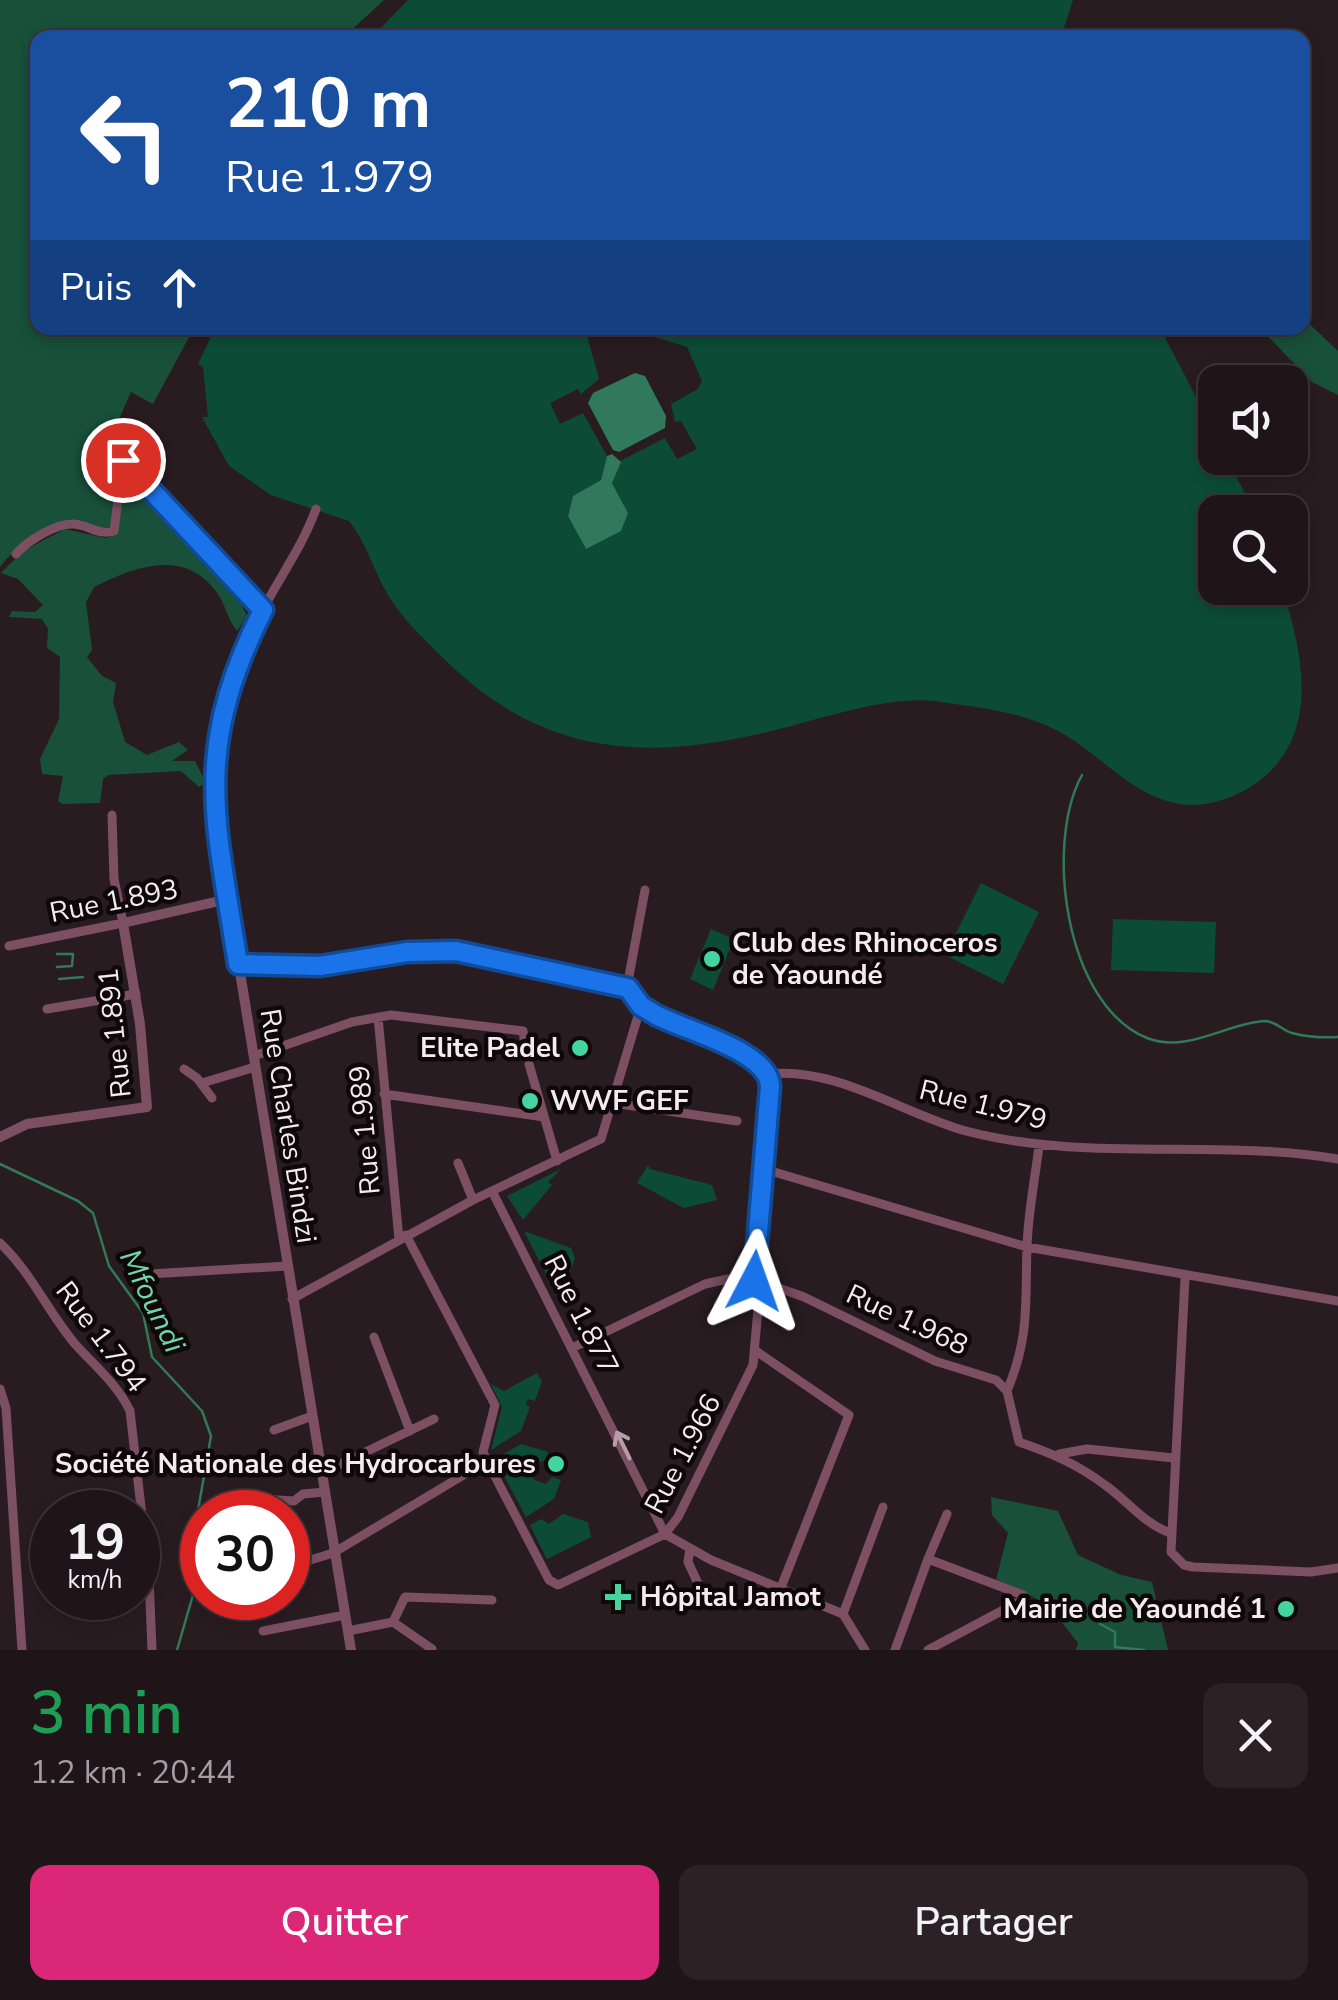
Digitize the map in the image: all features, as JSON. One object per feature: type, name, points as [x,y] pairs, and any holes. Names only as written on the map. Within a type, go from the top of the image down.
[{"type":"street","points":[[16,554],[38,537],[67,525],[104,534],[114,531],[123,460],[263,610]]},
{"type":"street","name":"Rue Charles Bindzi","points":[[316,510],[263,610],[227,696],[212,768],[216,834],[351,1650]]},
{"type":"street","points":[[112,815],[114,879],[123,923]]},
{"type":"street","points":[[628,988],[645,890]]},
{"type":"street","name":"Rue 1.893","points":[[9,946],[228,899]]},
{"type":"street","name":"Rue 1.891","points":[[0,1137],[27,1124],[147,1107],[136,994],[123,923]]},
{"type":"street","points":[[238,964],[320,966],[407,952],[456,951],[628,988],[641,1006],[630,1032],[601,1139],[473,1200],[292,1299]]},
{"type":"street","points":[[47,1009],[136,994]]},
{"type":"street","name":"Rue 1.979","points":[[641,1006],[757,1059],[770,1074],[809,1076],[966,1131],[1039,1146],[1214,1148],[1338,1159]]},
{"type":"street","points":[[202,1083],[378,1017],[523,1032],[524,1045]]},
{"type":"street","name":"Rue 1.989","points":[[378,1017],[402,1237]]},
{"type":"street","points":[[529,1064],[557,1161]]},
{"type":"street","points":[[184,1069],[202,1083],[212,1098]]},
{"type":"street","name":"Rue 1.966","points":[[770,1074],[754,1281],[756,1351],[720,1438],[665,1534],[780,1590],[843,1614]]},
{"type":"street","points":[[384,1094],[544,1117]]},
{"type":"street","points":[[613,1103],[646,1104],[674,1116],[737,1122]]},
{"type":"street","points":[[1039,1146],[1027,1247],[1028,1320],[1020,1359],[1007,1391],[1019,1442],[1059,1454],[1170,1533]]},
{"type":"street","points":[[458,1163],[473,1200]]},
{"type":"street","points":[[764,1169],[1027,1247],[1144,1264],[1186,1278],[1338,1301]]},
{"type":"street","name":"Rue 1.877","points":[[492,1193],[665,1534]]},
{"type":"street","points":[[402,1237],[495,1405],[483,1452],[549,1580],[558,1585],[665,1534]]},
{"type":"street","name":"Rue 1.794","points":[[0,1243],[18,1261],[75,1344],[122,1394],[130,1411],[149,1576],[152,1650]]},
{"type":"street","points":[[149,1274],[288,1266]]},
{"type":"street","points":[[1186,1278],[1170,1533],[1176,1559],[1184,1565],[1212,1568],[1312,1572],[1338,1568]]},
{"type":"street","name":"Rue 1.968","points":[[572,1348],[695,1288],[728,1279],[754,1281],[804,1297],[935,1361],[996,1380],[1007,1391]]},
{"type":"street","points":[[374,1337],[410,1431]]},
{"type":"street","points":[[756,1351],[849,1415],[780,1590]]},
{"type":"street","points":[[0,1389],[6,1408],[22,1650]]},
{"type":"street","points":[[274,1430],[312,1416]]},
{"type":"street","points":[[322,1473],[434,1420]]},
{"type":"street","points":[[1059,1454],[1087,1449],[1174,1458]]},
{"type":"street","points":[[310,1560],[333,1553],[488,1462]]},
{"type":"street","points":[[310,1493],[325,1492]]},
{"type":"street","points":[[866,1650],[843,1614],[883,1507]]},
{"type":"street","points":[[894,1650],[947,1514]]},
{"type":"street","points":[[690,1548],[688,1562],[702,1592]]},
{"type":"street","points":[[928,1559],[1023,1598],[928,1650]]},
{"type":"street","points":[[393,1622],[405,1597],[492,1600]]},
{"type":"street","points":[[263,1631],[345,1615]]},
{"type":"street","points":[[348,1631],[393,1622],[432,1648]]},
{"type":"shaded area","points":[[0,0],[384,0],[352,30],[30,30],[30,335],[190,335],[153,404],[131,392],[112,435],[113,525],[103,528],[75,522],[52,527],[24,543],[0,567]]},
{"type":"shaded area","points":[[408,0],[1073,0],[1063,30],[379,30]]},
{"type":"shaded area","points":[[1310,325],[1338,351],[1338,395],[1312,382],[1308,365],[1296,365],[1267,335],[1310,335]]},
{"type":"shaded area","points":[[212,335],[587,335],[599,379],[581,394],[578,389],[550,403],[560,424],[583,413],[607,456],[601,480],[573,496],[568,515],[586,549],[628,513],[612,483],[618,462],[665,438],[677,459],[697,449],[681,421],[675,422],[671,404],[698,389],[702,381],[687,347],[648,335],[1164,335],[1198,401],[1198,475],[1236,475],[1246,495],[1198,495],[1198,605],[1287,605],[1301,668],[1298,721],[1289,745],[1274,767],[1252,786],[1236,795],[1199,805],[1162,800],[1146,792],[1074,740],[1043,724],[997,711],[934,701],[871,706],[763,733],[671,747],[628,747],[588,741],[549,729],[511,711],[474,685],[419,634],[392,601],[349,521],[271,495],[229,466],[202,417],[208,417],[203,367],[198,364]]},
{"type":"shaded area","points":[[635,373],[645,376],[666,416],[665,428],[619,452],[613,450],[588,403],[593,393]]},
{"type":"shaded area","points":[[612,454],[621,462],[612,483],[628,513],[621,531],[586,549],[568,516],[573,496],[601,480],[607,456]]},
{"type":"shaded area","points":[[125,475],[231,591],[247,616],[237,631],[215,590],[202,577],[173,565],[141,568],[94,587],[86,602],[92,650],[87,657],[102,676],[116,683],[113,702],[125,742],[147,755],[179,742],[188,750],[172,761],[195,761],[206,783],[199,787],[181,771],[108,775],[103,779],[100,803],[62,804],[58,801],[63,776],[42,774],[40,759],[59,719],[60,657],[47,648],[48,629],[42,619],[9,617],[12,611],[35,612],[43,605],[18,579],[1,573],[23,551],[65,529],[105,538],[117,534],[121,477]]},
{"type":"shaded area","points":[[981,883],[1039,912],[1003,984],[945,955]]},
{"type":"shaded area","points":[[1113,919],[1216,922],[1214,973],[1111,970]]},
{"type":"shaded area","name":"Club des Rhinoceros de Yaoundé","points":[[711,929],[734,939],[713,990],[690,979]]},
{"type":"shaded area","points":[[648,1165],[650,1169],[712,1185],[717,1200],[684,1208],[637,1183]]},
{"type":"shaded area","points":[[561,1169],[548,1182],[552,1185],[523,1220],[507,1196]]},
{"type":"shaded area","points":[[524,1231],[571,1248],[575,1258],[559,1299]]},
{"type":"shaded area","points":[[537,1373],[542,1381],[535,1401],[528,1399],[526,1404],[530,1407],[521,1431],[491,1450],[502,1407],[491,1384],[504,1391]]},
{"type":"shaded area","points":[[521,1444],[548,1452],[545,1461],[533,1463],[530,1472],[534,1480],[546,1484],[552,1477],[561,1480],[554,1499],[526,1517],[495,1459]]},
{"type":"shaded area","points":[[991,1497],[1058,1511],[1078,1555],[1121,1575],[1152,1582],[1168,1650],[1076,1650],[1078,1643],[1051,1611],[996,1580],[1008,1533],[992,1515]]},
{"type":"shaded area","points":[[563,1514],[588,1522],[591,1537],[547,1559],[530,1525],[541,1519],[549,1524]]},
{"type":"waterway","points":[[1082,775],[1071,805],[1065,841],[1064,880],[1070,920],[1080,958],[1097,993],[1119,1020],[1147,1038],[1162,1042],[1192,1040],[1265,1021],[1298,1034],[1338,1037]]},
{"type":"waterway","points":[[57,954],[73,954],[72,966],[57,967]]},
{"type":"waterway","points":[[59,979],[83,977]]},
{"type":"waterway","name":"Mfoundi","points":[[0,1164],[78,1201],[93,1213],[109,1266],[143,1313],[152,1357],[202,1411],[211,1436],[202,1490]]},
{"type":"waterway","name":"Mfoundi","points":[[177,1650],[186,1620]]},
{"type":"waterway","points":[[1100,1624],[1115,1632],[1115,1647],[1144,1650]]},
{"type":"place","name":"Club des Rhinoceros de Yaoundé","points":[[712,959]]},
{"type":"place","name":"Elite Padel","points":[[580,1048]]},
{"type":"place","name":"WWF GEF","points":[[530,1101]]},
{"type":"place","name":"Société Nationale des Hydrocarbures","points":[[556,1464]]},
{"type":"place","name":"Hôpital Jamot","points":[[618,1597]]},
{"type":"place","name":"Mairie de Yaoundé 1","points":[[1286,1609]]},
{"type":"route","points":[[123,460],[263,610],[227,696],[212,768],[216,834],[238,964],[320,966],[435,950],[478,954],[628,988],[641,1006],[672,1024],[757,1059],[770,1074],[770,1087],[754,1281]]}]
